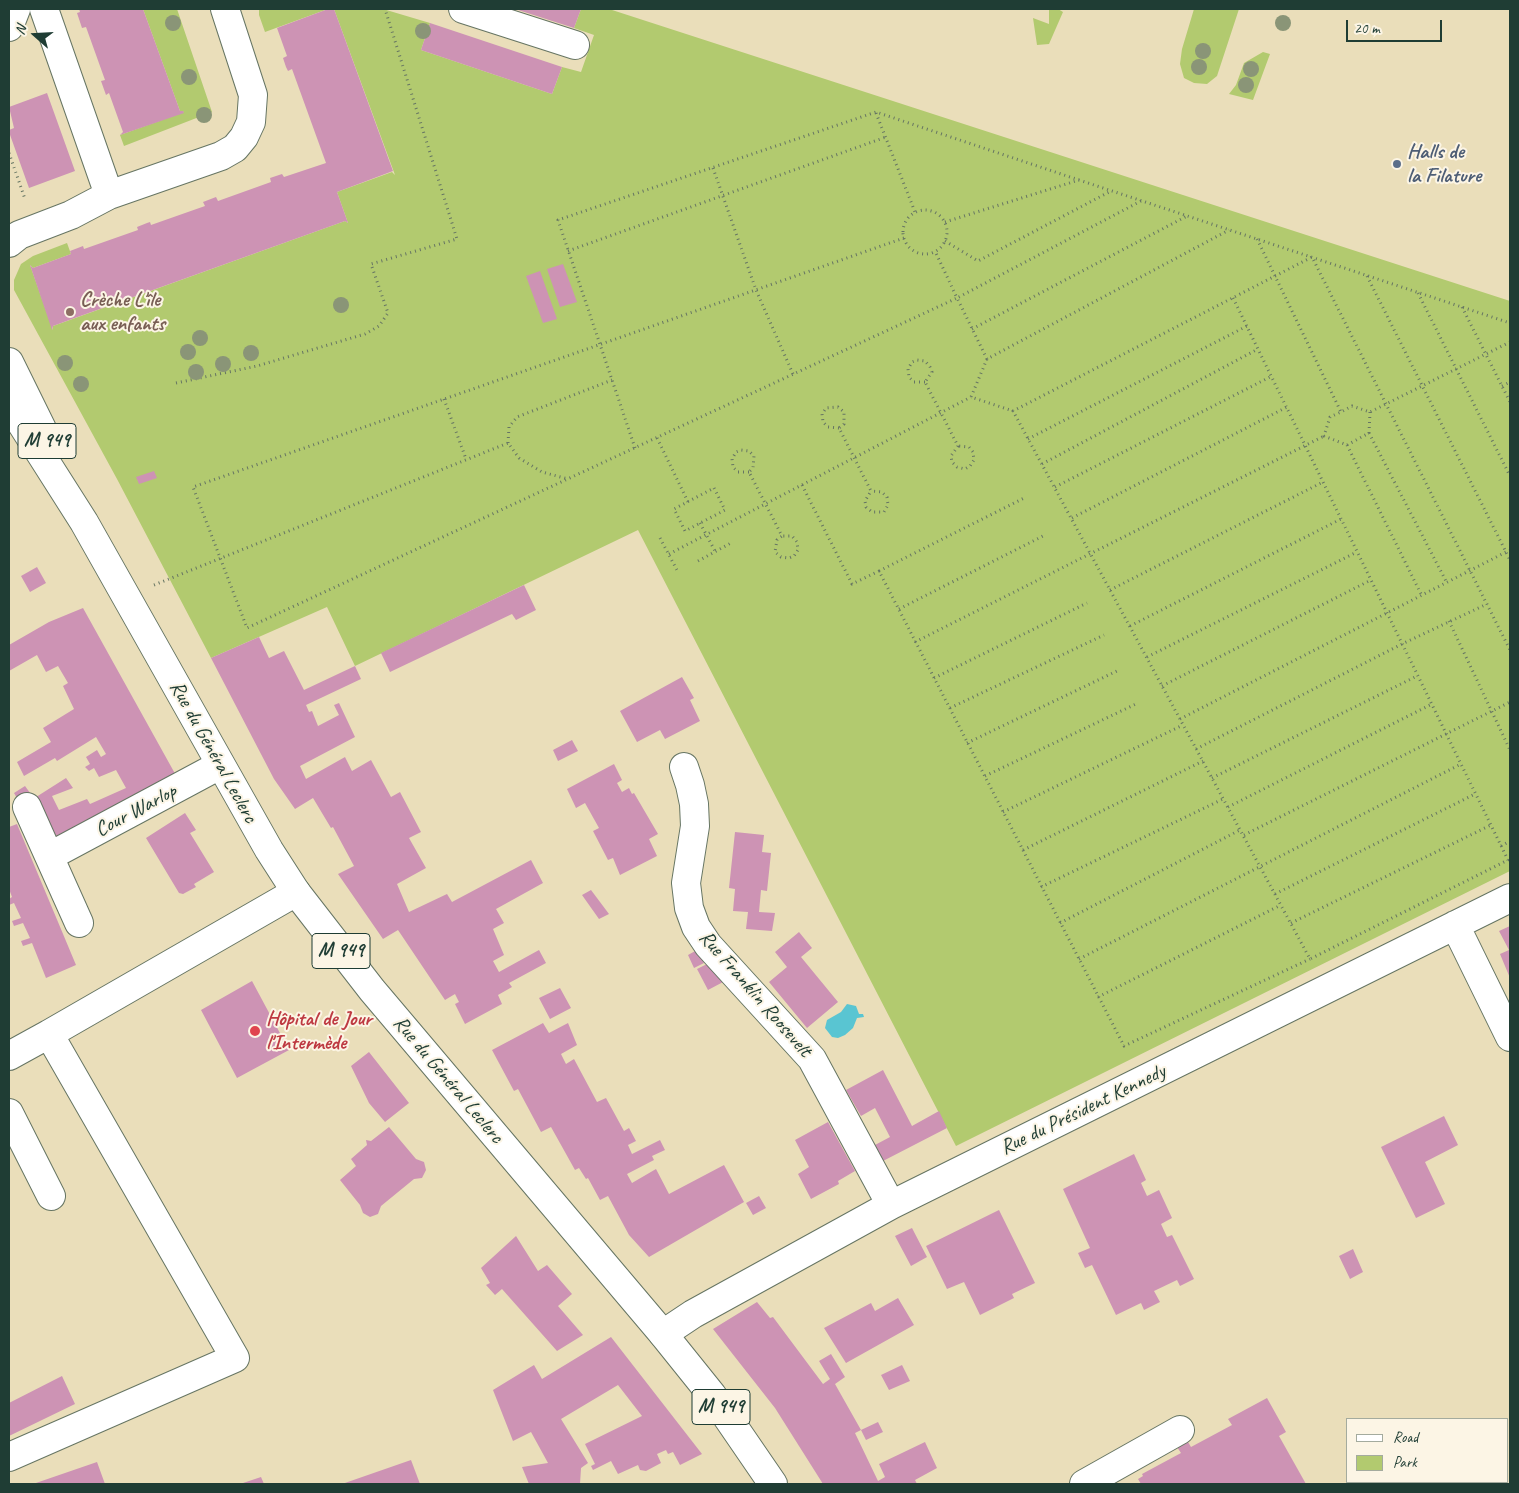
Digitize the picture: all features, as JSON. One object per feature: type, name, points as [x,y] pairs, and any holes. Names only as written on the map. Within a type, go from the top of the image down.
[{"type":"street","points":[[9,27],[16,9]]},
{"type":"street","points":[[44,9],[110,195]]},
{"type":"street","points":[[9,243],[19,235],[71,214],[110,195],[221,156],[235,148],[244,137],[251,122],[253,95],[225,9]]},
{"type":"street","points":[[463,9],[575,45]]},
{"type":"street","name":"Rue du Général Leclerc","points":[[9,362],[25,391],[84,522]]},
{"type":"street","name":"Rue du Général Leclerc","points":[[9,404],[84,522],[220,765],[269,850],[296,892],[372,990],[663,1334],[717,1403],[773,1484]]},
{"type":"street","name":"Cour Warlop","points":[[50,856],[220,765]]},
{"type":"street","name":"Rue Franklin Roosevelt","points":[[684,768],[694,804],[695,826],[686,884],[689,908],[696,927],[708,945],[812,1059],[891,1205]]},
{"type":"street","points":[[28,807],[79,923]]},
{"type":"street","points":[[9,1056],[296,892]]},
{"type":"street","name":"Rue du Président Kennedy","points":[[663,1334],[693,1314],[891,1205],[1510,898]]},
{"type":"street","points":[[1455,925],[1510,1038]]},
{"type":"street","points":[[9,1457],[236,1358],[49,1034]]},
{"type":"street","points":[[9,1113],[50,1196]]},
{"type":"street","points":[[1084,1484],[1180,1430]]},
{"type":"path","points":[[176,383],[256,366],[366,334],[379,326],[388,312],[371,264],[457,239],[385,9]]},
{"type":"path","points":[[876,112],[915,212]]},
{"type":"path","points":[[635,448],[558,220],[876,112],[1510,323]]},
{"type":"path","points":[[568,251],[886,137]]},
{"type":"path","points":[[9,153],[35,228]]},
{"type":"path","points":[[712,168],[756,290],[793,375]]},
{"type":"path","points":[[945,222],[1079,180]]},
{"type":"path","points":[[945,242],[978,261],[1111,191]]},
{"type":"path","points":[[904,238],[193,487],[247,628],[957,298],[1142,201]]},
{"type":"path","points":[[921,210],[935,212],[945,222],[947,235],[945,242],[935,252],[920,253],[907,245],[904,238],[904,223],[915,212],[921,210]]},
{"type":"path","points":[[972,330],[1186,216]]},
{"type":"path","points":[[669,554],[970,397],[987,359],[1230,230]]},
{"type":"path","points":[[1257,239],[1341,412]]},
{"type":"path","points":[[935,252],[987,359]]},
{"type":"path","points":[[1013,411],[1312,257]]},
{"type":"path","points":[[1312,257],[1510,650]]},
{"type":"path","points":[[1368,276],[1508,551],[1510,560]]},
{"type":"path","points":[[1417,292],[1510,476]]},
{"type":"path","points":[[879,571],[1124,1046],[1310,959],[1508,860],[1233,298]]},
{"type":"path","points":[[1462,307],[1510,402]]},
{"type":"path","points":[[1028,439],[1248,326]]},
{"type":"path","points":[[915,642],[1306,446],[1324,436],[1330,417],[1352,406],[1370,412],[1510,342]]},
{"type":"path","points":[[1042,464],[1258,349]]},
{"type":"path","points":[[917,360],[925,362],[930,367],[932,372],[925,382],[914,382],[909,377],[908,369],[912,362],[917,360]]},
{"type":"path","points":[[1054,487],[1272,376]]},
{"type":"path","points":[[568,479],[542,472],[519,458],[508,443],[509,428],[517,417],[612,380]]},
{"type":"path","points":[[925,382],[958,446]]},
{"type":"path","points":[[1502,386],[1510,382]]},
{"type":"path","points":[[970,397],[1013,411],[1310,959]]},
{"type":"path","points":[[444,399],[466,459]]},
{"type":"path","points":[[838,407],[844,412],[844,424],[839,428],[828,427],[823,422],[822,414],[826,408],[838,407]]},
{"type":"path","points":[[1072,518],[1287,407]]},
{"type":"path","points":[[1370,412],[1369,433],[1447,583]]},
{"type":"path","points":[[839,428],[872,491]]},
{"type":"path","points":[[1347,445],[1369,433]]},
{"type":"path","points":[[1324,436],[1347,445],[1422,596]]},
{"type":"path","points":[[657,438],[688,502]]},
{"type":"path","points":[[126,597],[508,443]]},
{"type":"path","points":[[958,446],[969,447],[973,452],[974,460],[970,466],[965,468],[957,467],[952,462],[953,450],[958,446]]},
{"type":"path","points":[[741,450],[749,451],[754,456],[753,468],[749,472],[738,472],[733,467],[732,459],[736,452],[741,450]]},
{"type":"path","points":[[749,472],[782,536]]},
{"type":"path","points":[[1110,590],[1324,482]]},
{"type":"path","points":[[802,485],[852,584],[1024,498]]},
{"type":"path","points":[[714,488],[725,510],[685,531],[674,509],[688,502],[714,488]]},
{"type":"path","points":[[872,491],[882,492],[887,498],[888,506],[884,512],[872,512],[866,507],[864,501],[872,491]]},
{"type":"path","points":[[1130,626],[1342,519]]},
{"type":"path","points":[[700,523],[715,551]]},
{"type":"path","points":[[898,609],[1045,535]]},
{"type":"path","points":[[782,536],[792,536],[797,542],[798,550],[794,556],[788,558],[781,557],[776,552],[777,540],[782,536]]},
{"type":"path","points":[[660,538],[678,572]]},
{"type":"path","points":[[698,561],[731,543]]},
{"type":"path","points":[[1180,719],[1508,551]]},
{"type":"path","points":[[1147,657],[1358,552]]},
{"type":"path","points":[[1162,686],[1371,580]]},
{"type":"path","points":[[934,678],[1087,602]]},
{"type":"path","points":[[1196,749],[1402,644],[1487,604]]},
{"type":"path","points":[[1449,621],[1510,750]]},
{"type":"path","points":[[950,708],[1104,635]]},
{"type":"path","points":[[968,743],[1120,670]]},
{"type":"path","points":[[1212,778],[1418,676]]},
{"type":"path","points":[[1244,836],[1510,702]]},
{"type":"path","points":[[985,776],[1138,703]]},
{"type":"path","points":[[1228,807],[1432,704]]},
{"type":"path","points":[[1003,812],[1184,726]]},
{"type":"path","points":[[1023,850],[1203,761]]},
{"type":"path","points":[[1079,959],[1461,764]]},
{"type":"path","points":[[1275,894],[1475,794]]},
{"type":"path","points":[[1042,887],[1223,798]]},
{"type":"path","points":[[1291,923],[1491,825]]},
{"type":"path","points":[[1060,923],[1240,830]]},
{"type":"path","points":[[1501,846],[1510,841]]},
{"type":"path","points":[[1098,998],[1281,905]]},
{"type":"green space","points":[[143,9],[177,9],[212,112],[124,146],[120,135],[184,112],[180,111]]},
{"type":"green space","points":[[259,9],[328,9],[265,32],[259,15]]},
{"type":"green space","points":[[334,9],[383,9],[430,23],[421,50],[552,94],[562,67],[581,72],[594,35],[574,28],[581,9],[609,9],[1510,301],[1510,871],[956,1146],[638,530],[355,666],[327,607],[211,658],[117,479],[14,290],[14,280],[21,264],[33,256],[67,243],[71,254],[33,268],[30,265],[53,330],[53,326],[345,221],[348,223],[337,192],[392,172],[395,175]]},
{"type":"green space","points":[[1049,9],[1058,9],[1063,12],[1049,44],[1037,45],[1033,18],[1049,24]]},
{"type":"green space","points":[[1194,9],[1239,9],[1217,76],[1207,84],[1194,83],[1184,78],[1180,64],[1182,49]]},
{"type":"green space","points":[[1263,52],[1270,54],[1253,100],[1229,94],[1236,85],[1244,63]]},
{"type":"water","points":[[847,1004],[856,1006],[859,1014],[863,1014],[864,1017],[857,1018],[853,1028],[845,1035],[838,1038],[832,1037],[825,1028],[827,1020],[841,1012]]},
{"type":"building","points":[[79,9],[143,9],[180,111],[184,113],[120,135],[123,132],[109,93],[106,95],[101,81],[105,80],[86,27],[82,28],[77,13],[80,12]]},
{"type":"building","points":[[328,9],[334,9],[393,171],[337,192],[348,223],[345,221],[72,319],[53,326],[52,330],[30,265],[33,268],[71,254],[70,251],[83,246],[84,249],[138,230],[137,227],[147,223],[150,222],[151,225],[205,206],[203,202],[216,197],[218,201],[271,182],[270,178],[282,174],[284,177],[326,163],[292,69],[288,71],[286,67],[283,58],[287,56],[277,28]]},
{"type":"building","points":[[515,9],[581,9],[574,28]]},
{"type":"building","points":[[430,23],[562,67],[552,94],[421,50]]},
{"type":"building","points":[[47,93],[75,171],[29,188],[9,132],[9,130],[14,128],[9,107]]},
{"type":"building","points":[[563,264],[577,302],[560,307],[547,269]]},
{"type":"building","points":[[540,271],[557,319],[543,323],[526,276]]},
{"type":"building","points":[[154,471],[157,478],[139,484],[136,477]]},
{"type":"building","points":[[37,567],[46,583],[30,592],[21,576]]},
{"type":"building","points":[[524,585],[536,610],[516,620],[512,614],[390,672],[381,653]]},
{"type":"building","points":[[83,608],[178,779],[56,836],[33,799],[66,778],[73,788],[52,796],[59,810],[87,799],[90,804],[126,788],[116,770],[99,777],[94,768],[89,771],[85,767],[90,764],[86,757],[97,750],[101,757],[106,754],[96,737],[57,761],[55,758],[24,776],[17,762],[51,742],[43,728],[74,709],[63,686],[68,683],[58,666],[46,672],[37,655],[9,671],[9,645],[49,622]]},
{"type":"building","points":[[259,637],[269,658],[284,651],[304,690],[355,666],[361,679],[306,705],[309,712],[312,711],[318,726],[339,715],[334,705],[339,703],[355,737],[300,766],[306,779],[345,757],[352,771],[371,760],[391,797],[400,792],[421,832],[409,838],[426,868],[397,884],[409,912],[447,894],[452,902],[531,860],[543,883],[496,909],[504,923],[493,929],[504,955],[493,961],[499,972],[539,950],[546,963],[509,983],[512,987],[498,995],[502,1004],[465,1024],[455,1004],[459,1002],[455,994],[445,1000],[398,930],[383,939],[338,874],[354,866],[333,827],[331,828],[313,798],[295,809],[274,779],[211,658]]},
{"type":"building","points":[[682,677],[694,698],[690,700],[700,721],[665,739],[660,730],[637,742],[620,711]]},
{"type":"building","points":[[572,740],[578,751],[558,761],[553,750]]},
{"type":"building","points":[[614,764],[622,780],[617,783],[622,792],[629,788],[632,794],[634,793],[658,834],[649,839],[657,856],[620,875],[613,858],[608,860],[593,831],[599,828],[585,803],[576,808],[567,789]]},
{"type":"building","points":[[25,786],[33,797],[21,805],[14,793]]},
{"type":"building","points":[[185,813],[196,830],[190,833],[214,872],[194,884],[196,887],[183,894],[179,893],[146,838]]},
{"type":"building","points":[[17,824],[76,965],[46,978],[32,943],[23,946],[21,941],[30,938],[23,923],[14,926],[12,921],[21,918],[14,903],[9,905],[9,899],[12,897],[9,889],[9,827]]},
{"type":"building","points":[[735,832],[764,835],[762,852],[771,853],[767,891],[761,890],[759,912],[775,913],[772,931],[746,929],[748,912],[733,911],[735,889],[729,888]]},
{"type":"building","points":[[591,890],[609,914],[599,919],[582,895]]},
{"type":"building","points":[[1510,926],[1510,978],[1500,954],[1509,950],[1499,931]]},
{"type":"building","points":[[799,932],[812,948],[801,957],[838,1002],[807,1028],[769,982],[787,967],[775,952]]},
{"type":"building","points":[[697,950],[704,963],[694,968],[688,955]]},
{"type":"building","points":[[709,963],[725,981],[708,990],[697,969]]},
{"type":"building","points":[[252,981],[289,1050],[237,1078],[201,1010]]},
{"type":"building","points":[[560,988],[571,1008],[550,1019],[539,998]]},
{"type":"building","points":[[543,1023],[549,1033],[568,1023],[577,1045],[561,1054],[566,1064],[574,1059],[597,1102],[606,1098],[624,1131],[629,1128],[636,1141],[628,1145],[632,1154],[660,1140],[665,1150],[652,1156],[654,1160],[627,1174],[632,1183],[656,1169],[669,1194],[724,1165],[744,1202],[649,1257],[629,1235],[608,1196],[600,1200],[588,1178],[586,1179],[579,1168],[575,1170],[551,1127],[541,1132],[518,1089],[514,1091],[492,1050]]},
{"type":"building","points":[[369,1052],[409,1103],[385,1122],[369,1103],[351,1066]]},
{"type":"building","points":[[883,1070],[912,1126],[939,1111],[947,1128],[883,1161],[875,1145],[890,1137],[875,1108],[861,1116],[846,1090]]},
{"type":"building","points":[[1444,1116],[1458,1145],[1425,1162],[1445,1204],[1416,1218],[1381,1147]]},
{"type":"building","points":[[828,1122],[855,1171],[838,1181],[839,1184],[811,1199],[798,1174],[809,1167],[795,1140]]},
{"type":"building","points":[[389,1127],[416,1159],[424,1162],[426,1170],[422,1178],[414,1179],[381,1206],[378,1214],[370,1217],[363,1213],[360,1205],[340,1180],[356,1166],[351,1159],[367,1145],[366,1140],[371,1141]]},
{"type":"building","points":[[1134,1154],[1146,1180],[1141,1183],[1147,1196],[1159,1190],[1172,1218],[1161,1224],[1167,1237],[1172,1235],[1194,1279],[1180,1286],[1177,1280],[1154,1291],[1160,1302],[1144,1310],[1141,1303],[1116,1315],[1092,1265],[1085,1268],[1078,1253],[1090,1248],[1063,1189]]},
{"type":"building","points":[[759,1196],[766,1208],[753,1215],[746,1203]]},
{"type":"building","points":[[999,1210],[1035,1283],[1012,1294],[1014,1298],[980,1315],[964,1282],[947,1289],[926,1246]]},
{"type":"building","points":[[912,1228],[927,1257],[911,1266],[895,1236]]},
{"type":"building","points":[[516,1236],[538,1271],[547,1265],[572,1294],[558,1306],[583,1335],[557,1351],[502,1289],[495,1295],[486,1285],[490,1283],[481,1268]]},
{"type":"building","points":[[1353,1249],[1363,1272],[1350,1279],[1339,1256]]},
{"type":"building","points":[[898,1298],[914,1325],[846,1363],[824,1328],[871,1303],[875,1311]]},
{"type":"building","points":[[757,1302],[770,1318],[773,1317],[823,1384],[830,1379],[819,1361],[831,1354],[845,1377],[835,1384],[861,1430],[855,1433],[878,1481],[885,1477],[879,1464],[925,1442],[937,1468],[915,1480],[917,1484],[823,1484],[775,1408],[713,1329]]},
{"type":"building","points":[[611,1337],[702,1454],[680,1465],[673,1452],[668,1454],[666,1450],[657,1454],[661,1463],[646,1471],[640,1470],[638,1465],[618,1474],[611,1461],[593,1470],[591,1466],[595,1464],[585,1444],[642,1416],[618,1385],[561,1419],[588,1463],[581,1468],[580,1484],[529,1484],[522,1467],[548,1463],[531,1432],[513,1441],[493,1390],[534,1365],[542,1379]]},
{"type":"building","points":[[902,1365],[910,1381],[889,1390],[881,1375]]},
{"type":"building","points":[[62,1376],[75,1404],[9,1436],[9,1403]]},
{"type":"building","points":[[1267,1398],[1286,1432],[1279,1436],[1306,1484],[1141,1484],[1138,1479],[1143,1476],[1142,1474],[1181,1453],[1177,1447],[1188,1442],[1191,1447],[1232,1425],[1228,1419]]},
{"type":"building","points":[[878,1422],[883,1432],[866,1440],[861,1430]]},
{"type":"building","points":[[411,1460],[420,1484],[342,1484]]},
{"type":"building","points":[[97,1462],[105,1484],[33,1484]]},
{"type":"building","points":[[261,1477],[264,1484],[240,1484]]},
{"type":"place","name":"Halls de la Filature","points":[[1397,164]]},
{"type":"place","name":"Crèche L'île aux enfants","points":[[70,312]]},
{"type":"place","name":"Hôpital de Jour l'Intermède","points":[[255,1031]]}]
